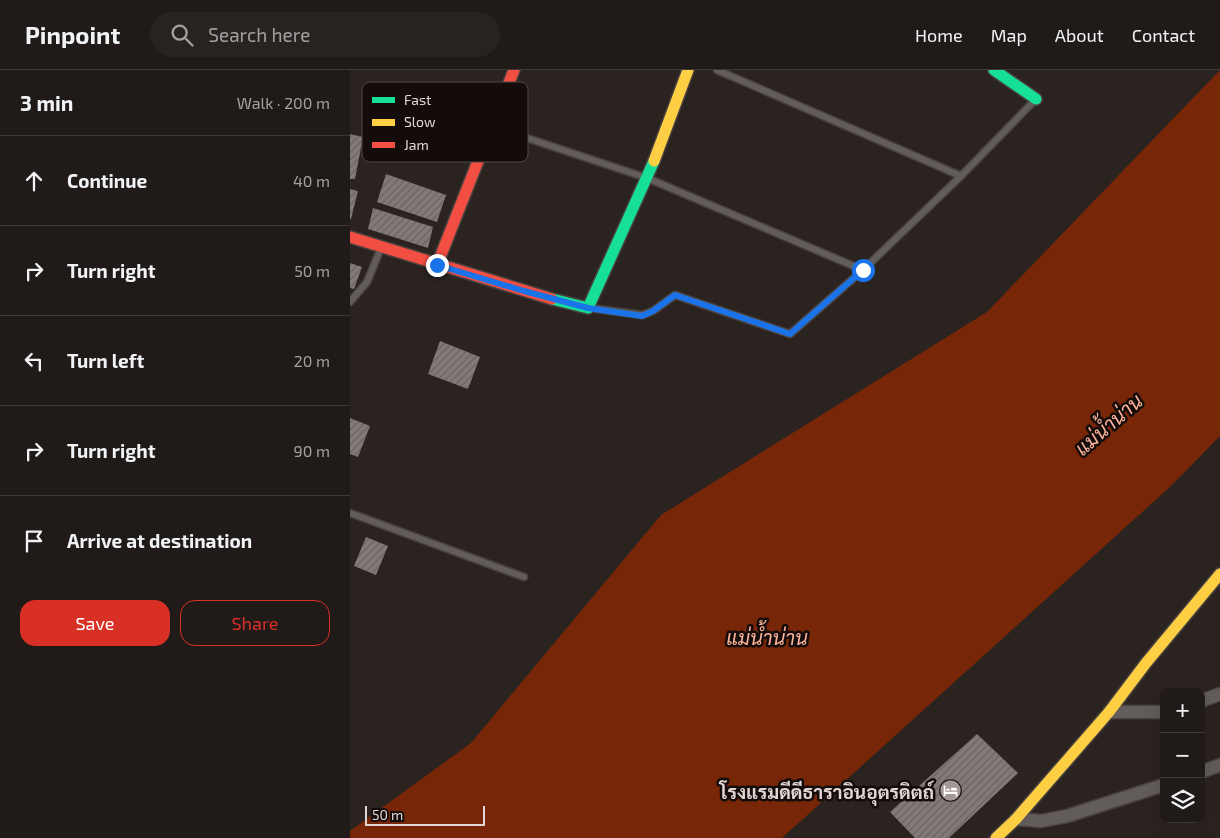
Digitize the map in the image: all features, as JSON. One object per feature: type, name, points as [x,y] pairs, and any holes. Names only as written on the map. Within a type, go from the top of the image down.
[{"type":"street","points":[[509,82],[514,70]]},
{"type":"street","points":[[350,237],[524,291],[588,308],[647,178],[688,70]]},
{"type":"street","points":[[994,70],[1036,99]]},
{"type":"street","points":[[437,265],[478,162]]},
{"type":"street","points":[[996,838],[1016,819],[1109,712],[1146,663],[1220,574]]},
{"type":"street","points":[[1205,700],[1220,694]]},
{"type":"street","points":[[1109,712],[1160,712]]},
{"type":"street","points":[[1205,771],[1220,765]]},
{"type":"street","points":[[1016,819],[1040,821],[1067,816],[1160,786]]},
{"type":"lane","points":[[717,70],[961,176]]},
{"type":"lane","points":[[588,308],[642,316],[653,311],[675,295],[790,334],[863,270],[961,176],[1036,99]]},
{"type":"lane","points":[[528,139],[647,178],[863,270]]},
{"type":"lane","points":[[350,302],[367,282],[382,247]]},
{"type":"lane","points":[[350,513],[524,577]]},
{"type":"water","name":"แม่น้ำน่าน","points":[[1220,70],[1220,436],[1171,486],[782,838],[350,838],[350,831],[471,743],[661,515],[987,312]]},
{"type":"building","points":[[350,134],[362,137],[362,142],[355,179],[350,179]]},
{"type":"building","points":[[386,174],[446,195],[437,222],[377,202]]},
{"type":"building","points":[[350,189],[358,191],[351,219],[350,219]]},
{"type":"building","points":[[373,208],[433,227],[428,248],[368,229]]},
{"type":"building","points":[[350,263],[362,267],[354,289],[350,288]]},
{"type":"building","points":[[440,341],[480,357],[468,389],[428,374]]},
{"type":"building","points":[[350,418],[370,426],[358,457],[350,454]]},
{"type":"building","points":[[366,537],[388,546],[376,575],[354,566]]},
{"type":"building","points":[[977,734],[1018,773],[949,838],[915,838],[890,812]]},
{"type":"traffic: fast","points":[[994,70],[1036,99]]},
{"type":"traffic: fast","points":[[552,299],[588,308],[654,161]]},
{"type":"traffic: slow","points":[[654,161],[688,70]]},
{"type":"traffic: slow","points":[[996,838],[1016,819],[1109,712],[1146,663],[1220,574]]},
{"type":"traffic: jam","points":[[509,82],[514,70]]},
{"type":"traffic: jam","points":[[437,265],[478,162]]},
{"type":"traffic: jam","points":[[350,237],[552,299]]},
{"type":"place","name":"โรงแรมดีดีธาราอินอุตรดิตถ์","points":[[950,791]]},
{"type":"route","points":[[437,265],[588,308],[642,316],[653,311],[675,295],[790,334],[863,270]]}]
